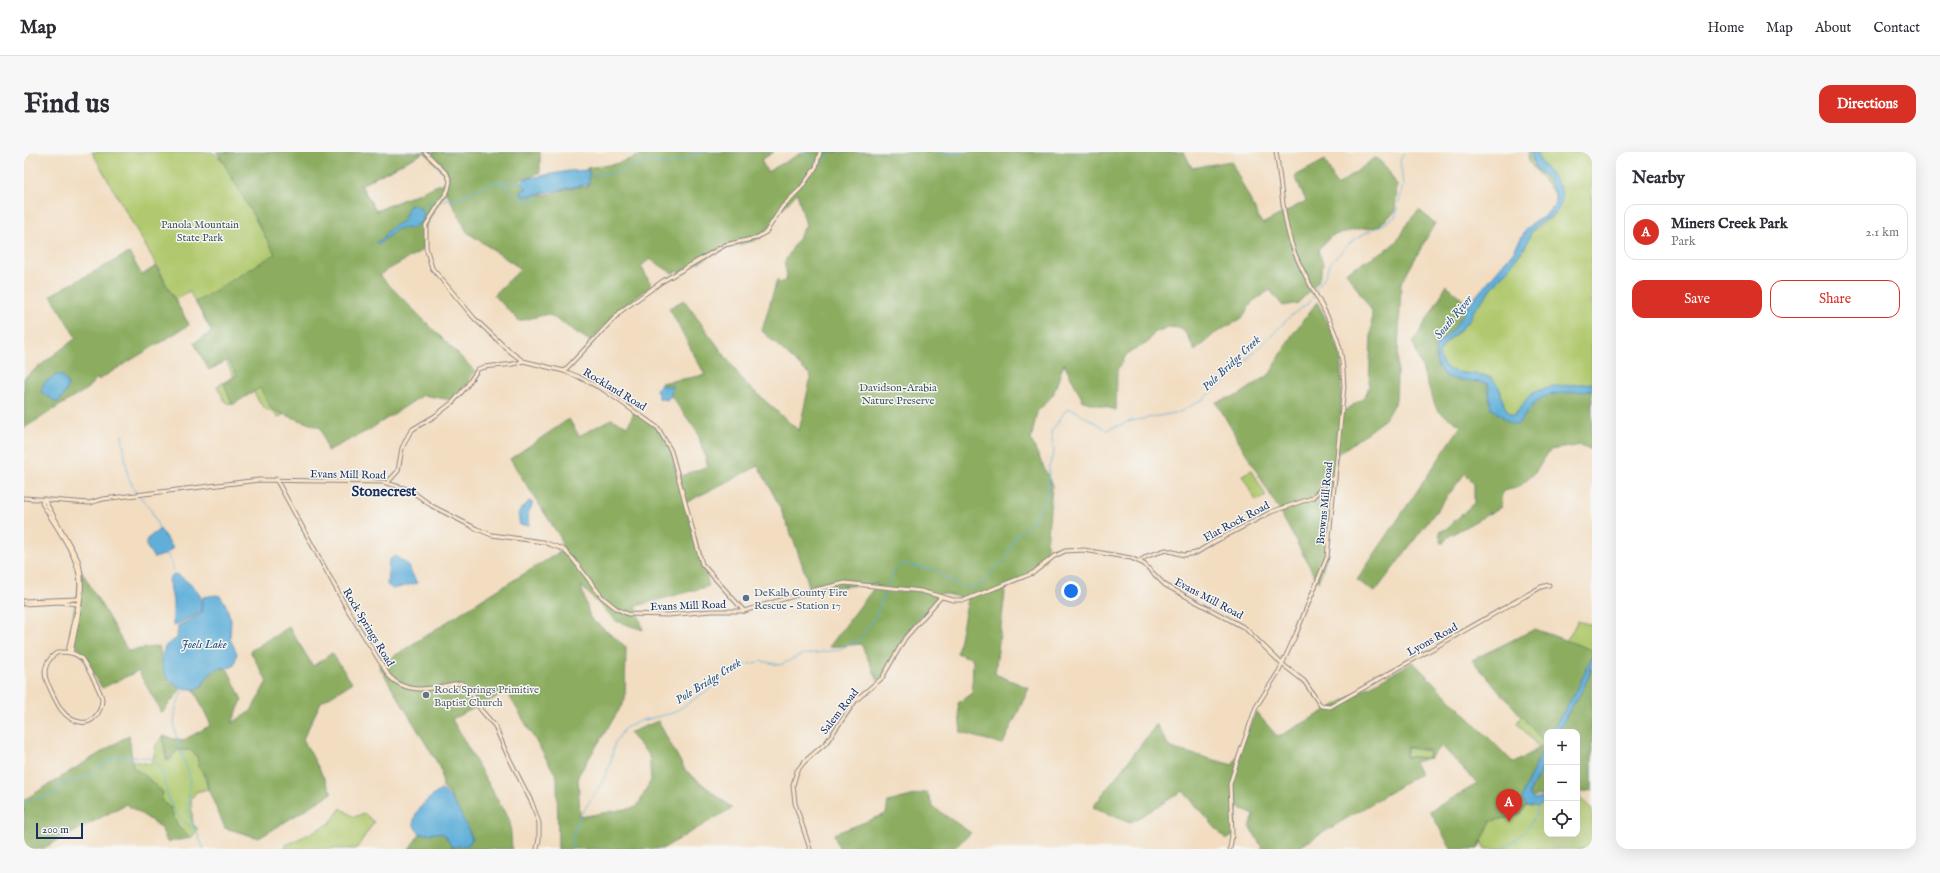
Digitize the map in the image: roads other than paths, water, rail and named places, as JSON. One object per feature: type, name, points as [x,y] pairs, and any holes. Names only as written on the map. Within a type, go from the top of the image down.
[{"type":"street","name":"Rockland Road","points":[[425,152],[447,174],[450,181],[448,190],[426,225],[426,247],[432,268],[474,318],[508,350],[523,361],[564,371],[596,386],[658,428],[671,451],[702,564],[744,611]]},
{"type":"street","points":[[564,371],[621,311],[658,285],[725,245],[756,238],[766,232],[782,207],[801,188],[816,167],[820,152]]},
{"type":"street","name":"Browns Mill Road","points":[[1230,849],[1232,776],[1256,707],[1282,664],[1296,634],[1327,557],[1344,387],[1343,363],[1339,343],[1297,259],[1290,239],[1276,152]]},
{"type":"street","points":[[388,482],[398,471],[402,448],[409,434],[413,429],[435,416],[453,402],[466,387],[478,369],[489,366],[511,365],[523,361]]},
{"type":"street","name":"Evans Mill Road","points":[[24,498],[89,502],[103,498],[180,488],[276,479],[307,482],[388,482],[410,490],[432,506],[482,531],[504,537],[546,543],[563,549],[573,559],[602,597],[617,609],[628,614],[668,615],[712,611],[744,611],[838,584],[853,583],[921,591],[961,601],[972,599],[1033,573],[1053,557],[1065,551],[1084,550],[1114,554],[1140,561],[1165,585],[1246,628],[1282,664],[1300,678],[1316,701],[1324,707]]},
{"type":"street","name":"Rock Springs Road","points":[[276,479],[346,606],[389,676],[398,684],[413,690],[440,688],[461,683],[470,690],[481,710],[495,726],[535,810],[539,830],[537,849]]},
{"type":"street","name":"Flat Rock Road","points":[[1140,561],[1147,556],[1166,550],[1184,555],[1196,553],[1271,512],[1312,498],[1330,479],[1335,479]]},
{"type":"street","points":[[44,499],[42,503],[77,567],[80,580],[79,599],[69,652]]},
{"type":"street","name":"Lyons Road","points":[[1324,707],[1330,707],[1338,704],[1549,584]]},
{"type":"street","name":"Salem Road","points":[[810,849],[795,803],[793,787],[797,771],[804,762],[826,743],[856,700],[882,678],[905,638],[941,597]]},
{"type":"street","points":[[24,602],[79,599]]},
{"type":"street","points":[[24,602],[60,602],[78,604]]},
{"type":"street","points":[[58,652],[69,652],[80,658],[102,698],[99,713],[93,720],[85,723],[74,721],[65,716],[45,677],[45,667],[50,658],[58,652]]},
{"type":"water","name":"South River","points":[[1530,152],[1537,152],[1542,164],[1559,186],[1562,199],[1558,210],[1532,231],[1525,246],[1518,256],[1475,309],[1469,320],[1448,340],[1439,354],[1441,362],[1452,370],[1481,375],[1493,380],[1497,384],[1505,406],[1512,415],[1516,413],[1530,395],[1543,389],[1592,383],[1592,390],[1555,394],[1544,397],[1536,402],[1517,425],[1512,424],[1491,408],[1488,383],[1453,379],[1445,376],[1438,367],[1435,349],[1437,345],[1454,328],[1471,302],[1513,252],[1527,228],[1532,223],[1545,216],[1555,204],[1555,193],[1546,178],[1535,168]]},
{"type":"water","points":[[589,170],[589,184],[523,197],[521,191],[527,188],[521,183],[524,179],[569,171]]},
{"type":"water","points":[[410,204],[418,206],[424,214],[423,220],[413,228],[397,229],[378,245],[376,242],[384,238],[384,235],[392,227],[403,221]]},
{"type":"water","points":[[56,375],[62,375],[68,384],[66,392],[58,403],[41,392],[44,383]]},
{"type":"water","points":[[660,385],[672,386],[671,395],[667,400],[659,398],[656,389]]},
{"type":"water","points":[[529,501],[533,503],[528,514],[529,525],[520,525],[518,513]]},
{"type":"water","points":[[160,529],[173,548],[164,555],[154,558],[147,547],[147,539]]},
{"type":"water","points":[[395,556],[407,564],[417,583],[393,589],[387,585],[389,560]]},
{"type":"water","points":[[173,574],[180,576],[199,593],[201,606],[200,613],[173,626],[173,601],[169,579]]},
{"type":"water","name":"Joels Lake","points":[[216,595],[220,596],[225,603],[231,620],[230,639],[237,653],[234,666],[215,670],[198,688],[186,689],[178,686],[167,677],[162,663],[162,655],[165,647],[177,638],[178,626],[201,614],[203,597]]},
{"type":"water","points":[[1592,656],[1591,668],[1584,687],[1568,713],[1561,729],[1553,729],[1577,690]]},
{"type":"water","points":[[1544,747],[1544,766],[1529,793],[1531,797],[1535,799],[1544,796],[1544,804],[1538,807],[1526,805],[1522,799],[1530,777]]},
{"type":"water","points":[[441,790],[450,797],[464,820],[472,839],[468,845],[452,847],[444,834],[421,834],[416,828],[414,822],[415,816],[430,798]]},
{"type":"waterway","points":[[591,175],[613,174],[650,160],[667,165],[703,152]]},
{"type":"waterway","points":[[802,152],[816,162]]},
{"type":"waterway","points":[[819,163],[825,160],[831,152]]},
{"type":"waterway","points":[[937,152],[955,155],[965,152]]},
{"type":"waterway","name":"Pole Bridge Creek","points":[[1315,291],[1324,278],[1331,262],[1349,244],[1363,234],[1386,223],[1396,216],[1403,185],[1400,161],[1404,152]]},
{"type":"waterway","points":[[442,201],[446,199],[455,200],[485,185],[495,182],[521,182]]},
{"type":"waterway","points":[[498,182],[524,201],[535,200],[537,195]]},
{"type":"waterway","points":[[423,213],[426,205],[434,200],[438,201]]},
{"type":"waterway","name":"Pole Bridge Creek","points":[[888,586],[894,571],[902,564],[935,570],[947,579],[965,588],[974,588],[984,582],[994,569],[1006,559],[1015,536],[1029,526],[1048,495],[1049,467],[1054,452],[1051,432],[1066,410],[1074,410],[1107,430],[1131,421],[1180,412],[1205,398],[1237,371],[1250,356],[1294,313],[1307,304],[1313,298],[1314,294]]},
{"type":"waterway","points":[[122,435],[128,476],[136,493]]},
{"type":"waterway","points":[[139,496],[151,511],[159,529]]},
{"type":"waterway","points":[[167,553],[174,570]]},
{"type":"waterway","name":"Pole Bridge Creek","points":[[572,849],[573,836],[578,820],[606,775],[611,762],[614,744],[625,728],[640,721],[673,713],[713,687],[727,675],[743,666],[761,661],[780,665],[801,655],[838,650],[855,642],[860,639],[876,615],[887,589]]},
{"type":"waterway","points":[[184,687],[176,707],[174,723],[176,736],[190,778],[188,812],[204,849]]},
{"type":"waterway","name":"Pole Bridge Creek","points":[[24,802],[57,794],[60,785],[86,777],[113,758],[120,756],[147,758],[154,761],[161,770],[173,808],[186,823],[194,828]]},
{"type":"waterway","points":[[1501,849],[1514,841],[1524,832],[1533,821],[1538,807]]},
{"type":"place","name":"DeKalb County Fire Rescue - Station 17","points":[[746,598]]},
{"type":"place","name":"Rock Springs Primitive Baptist Church","points":[[426,695]]},
{"type":"place","name":"Miners Creek Park","points":[[1509,822]]},
{"type":"district","name":"Stonecrest","points":[[384,491]]},
{"type":"park label","name":"Panola Mountain State Park","points":[[200,230]]},
{"type":"park label","name":"Davidson-Arabia Nature Preserve","points":[[898,393]]}]
